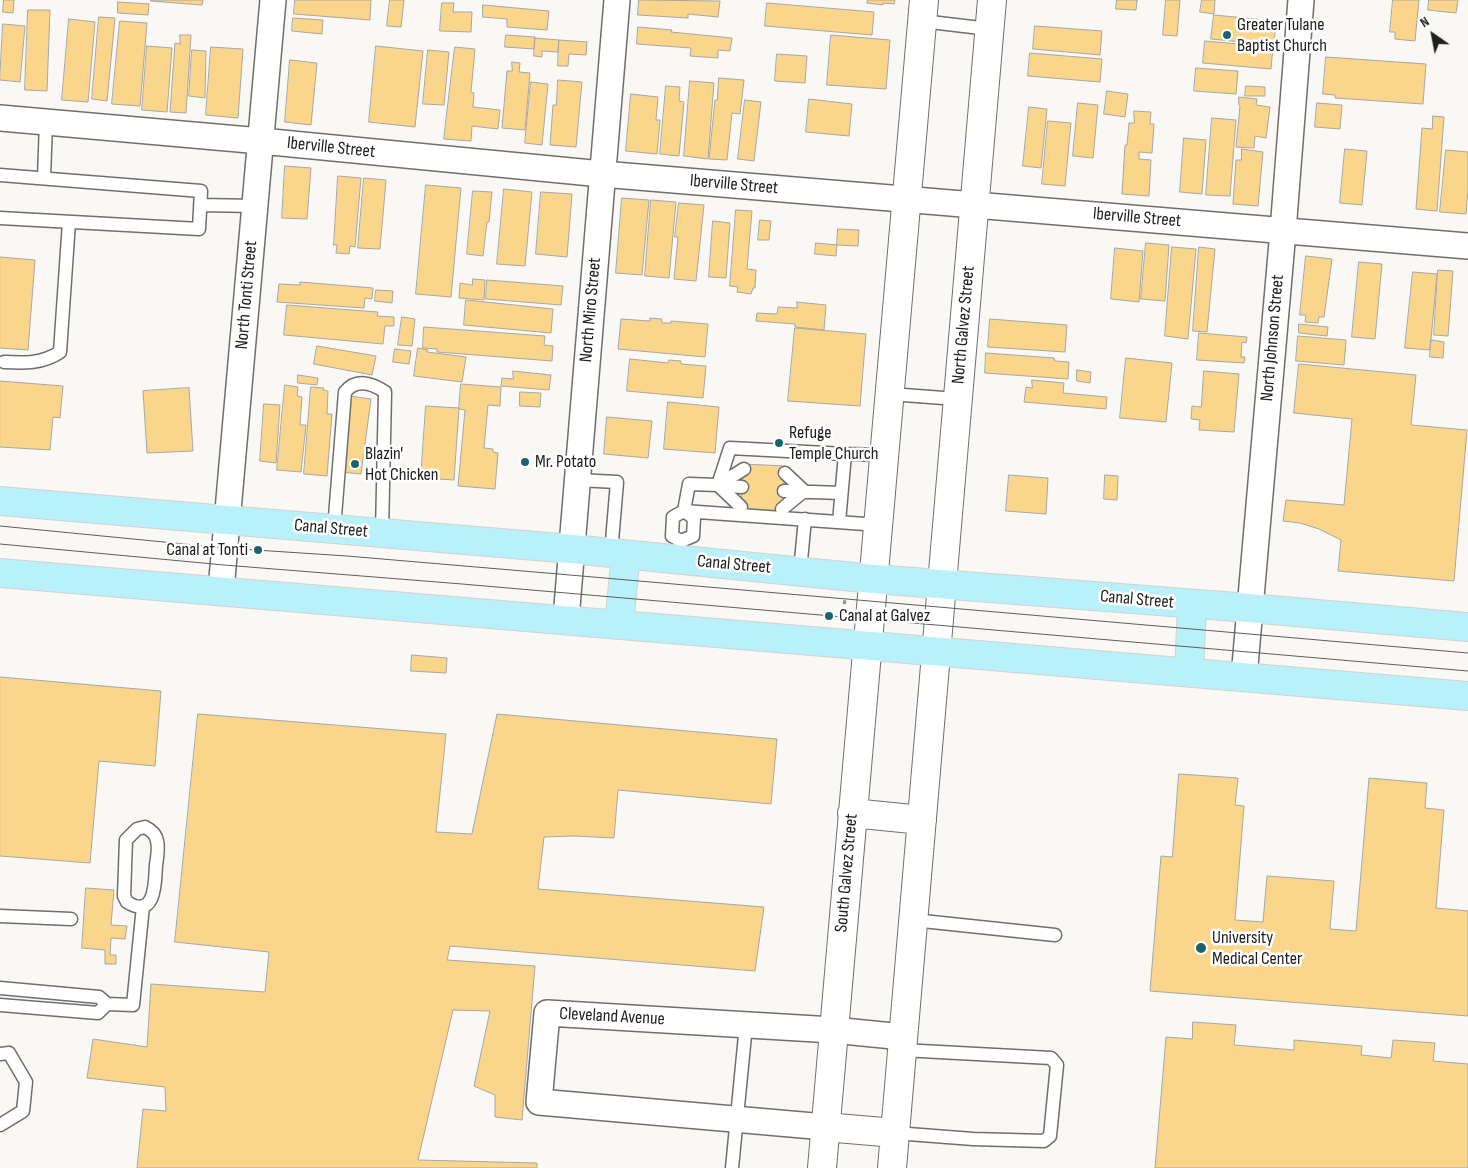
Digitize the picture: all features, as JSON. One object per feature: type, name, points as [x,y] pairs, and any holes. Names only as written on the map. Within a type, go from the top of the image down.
[{"type":"main road","name":"Canal Street","points":[[0,501],[619,554],[680,550],[800,571],[874,579],[1468,627]]},
{"type":"main road","points":[[619,554],[619,624]]},
{"type":"main road","points":[[0,573],[867,644],[1468,696]]},
{"type":"main road","points":[[1189,672],[1192,604]]},
{"type":"street","name":"North Tonti Street","points":[[221,590],[273,0]]},
{"type":"street","name":"North Miro Street","points":[[566,619],[617,0]]},
{"type":"street","name":"North Galvez Street","points":[[937,650],[992,0]]},
{"type":"street","name":"North Johnson Street","points":[[1244,677],[1301,0]]},
{"type":"street","points":[[874,579],[923,10]]},
{"type":"street","name":"Iberville Street","points":[[0,118],[602,174],[1468,246]]},
{"type":"street","name":"South Galvez Street","points":[[822,1168],[874,579]]},
{"type":"street","points":[[892,1168],[937,650]]},
{"type":"street","points":[[852,813],[922,820]]},
{"type":"street","name":"Cleveland Avenue","points":[[825,1127],[539,1102],[547,1013],[833,1030],[903,1044]]},
{"type":"street","points":[[825,1127],[895,1133]]},
{"type":"lane","points":[[923,10],[989,29]]},
{"type":"lane","points":[[44,178],[46,122]]},
{"type":"lane","points":[[0,175],[202,190],[199,229],[0,218]]},
{"type":"lane","points":[[200,205],[255,206]]},
{"type":"lane","points":[[4,362],[31,364],[52,357],[60,352],[69,222]]},
{"type":"lane","points":[[334,529],[345,392],[349,387],[356,384],[375,385],[385,392],[382,533]]},
{"type":"lane","points":[[890,394],[958,399]]},
{"type":"lane","points":[[718,485],[730,448],[884,455]]},
{"type":"lane","points":[[839,522],[845,454]]},
{"type":"lane","points":[[718,485],[744,469]]},
{"type":"lane","points":[[785,473],[804,491]]},
{"type":"lane","points":[[578,480],[617,482],[619,554]]},
{"type":"lane","points":[[684,511],[689,484],[742,487]]},
{"type":"lane","points":[[718,485],[741,507]]},
{"type":"lane","points":[[784,491],[841,493]]},
{"type":"lane","points":[[782,509],[804,491]]},
{"type":"lane","points":[[684,511],[694,518],[693,536],[680,550],[672,536],[673,517],[684,511],[879,525]]},
{"type":"lane","points":[[800,571],[805,519]]},
{"type":"lane","points":[[0,988],[99,997],[107,1004],[133,1005],[144,906],[150,902],[155,894],[158,841],[151,830],[144,827],[137,829],[126,840],[124,896],[127,902],[132,905],[144,906]]},
{"type":"lane","points":[[0,916],[71,919]]},
{"type":"lane","points":[[913,920],[1054,935]]},
{"type":"lane","points":[[0,1005],[98,1013],[107,1004]]},
{"type":"lane","points":[[732,1168],[746,1025]]},
{"type":"lane","points":[[895,1133],[972,1139],[1044,1141],[1050,1136],[1057,1065],[1051,1058],[903,1044]]},
{"type":"lane","points":[[0,1054],[9,1053],[26,1082],[23,1111],[0,1125]]},
{"type":"path","points":[[842,625],[846,591]]},
{"type":"building","points":[[4,0],[14,0],[13,13],[3,12]]},
{"type":"building","points":[[151,0],[203,0],[202,5]]},
{"type":"building","points":[[295,0],[371,0],[370,20],[294,14]]},
{"type":"building","points":[[390,0],[404,0],[401,27],[387,26]]},
{"type":"building","points":[[639,0],[720,1],[718,17],[688,14],[688,18],[638,15]]},
{"type":"building","points":[[868,0],[895,0],[894,4],[883,3],[883,5],[867,3]]},
{"type":"building","points":[[1117,0],[1137,0],[1136,10],[1116,9]]},
{"type":"building","points":[[1166,0],[1180,0],[1177,36],[1163,35]]},
{"type":"building","points":[[1202,0],[1215,0],[1214,14],[1200,12]]},
{"type":"building","points":[[1393,0],[1419,0],[1415,41],[1395,39],[1395,32],[1390,32]]},
{"type":"building","points":[[1429,0],[1458,0],[1456,13],[1428,10]]},
{"type":"building","points":[[118,2],[149,4],[148,15],[118,13]]},
{"type":"building","points":[[442,3],[454,3],[453,12],[472,12],[471,32],[440,31]]},
{"type":"building","points":[[767,3],[874,12],[872,35],[765,26]]},
{"type":"building","points":[[483,5],[549,11],[547,30],[507,27],[507,19],[483,17]]},
{"type":"building","points":[[28,10],[50,10],[47,91],[25,90]]},
{"type":"building","points":[[1214,15],[1276,21],[1274,45],[1211,39]]},
{"type":"building","points":[[99,17],[115,18],[107,101],[92,99]]},
{"type":"building","points":[[293,18],[323,20],[322,34],[292,31]]},
{"type":"building","points":[[69,19],[95,22],[88,102],[62,100]]},
{"type":"building","points":[[120,21],[147,23],[140,106],[112,104]]},
{"type":"building","points":[[3,24],[25,26],[20,82],[0,80]]},
{"type":"building","points":[[1035,26],[1102,31],[1100,55],[1033,49]]},
{"type":"building","points":[[638,27],[732,38],[730,51],[718,50],[718,58],[690,56],[691,48],[637,44]]},
{"type":"building","points":[[180,35],[191,35],[186,113],[170,112],[175,43],[180,44]]},
{"type":"building","points":[[506,35],[535,37],[534,49],[505,47]]},
{"type":"building","points":[[831,35],[890,40],[886,89],[827,85]]},
{"type":"building","points":[[535,38],[559,40],[558,52],[542,51],[542,57],[534,56]]},
{"type":"building","points":[[559,40],[587,42],[586,55],[569,54],[568,66],[558,66]]},
{"type":"building","points":[[1205,41],[1273,47],[1271,69],[1203,63]]},
{"type":"building","points":[[147,46],[172,48],[167,112],[142,110]]},
{"type":"building","points":[[376,46],[423,51],[415,127],[369,122]]},
{"type":"building","points":[[211,47],[243,49],[238,118],[206,115]]},
{"type":"building","points":[[455,47],[475,49],[471,92],[474,93],[473,107],[500,110],[498,129],[472,126],[471,141],[444,139]]},
{"type":"building","points":[[192,50],[206,51],[205,98],[189,96]]},
{"type":"building","points":[[428,50],[449,52],[444,105],[423,104]]},
{"type":"building","points":[[1030,53],[1102,59],[1100,82],[1028,76]]},
{"type":"building","points":[[777,54],[807,56],[805,83],[775,81]]},
{"type":"building","points":[[1326,57],[1426,64],[1423,104],[1335,98],[1335,95],[1323,94]]},
{"type":"building","points":[[290,60],[317,63],[311,125],[285,122]]},
{"type":"building","points":[[512,62],[520,63],[519,72],[530,73],[525,130],[502,128],[507,71],[512,71]]},
{"type":"building","points":[[1196,68],[1238,71],[1236,94],[1194,91]]},
{"type":"building","points":[[719,78],[744,80],[740,114],[732,113],[727,160],[709,159]]},
{"type":"building","points":[[558,80],[582,82],[576,147],[550,145],[553,105],[556,105]]},
{"type":"building","points":[[690,81],[714,83],[708,159],[684,156]]},
{"type":"building","points":[[531,82],[548,84],[542,145],[525,143]]},
{"type":"building","points":[[666,86],[680,87],[679,101],[684,102],[679,156],[660,154]]},
{"type":"building","points":[[1246,86],[1265,87],[1265,96],[1245,96]]},
{"type":"building","points":[[1107,91],[1128,94],[1125,117],[1104,114]]},
{"type":"building","points":[[631,94],[658,97],[656,120],[660,120],[657,154],[626,151]]},
{"type":"building","points":[[1239,97],[1257,99],[1256,105],[1270,107],[1266,138],[1255,136],[1254,148],[1236,147],[1240,106]]},
{"type":"building","points":[[809,99],[852,104],[849,136],[806,132]]},
{"type":"building","points":[[745,100],[761,102],[754,161],[738,159]]},
{"type":"building","points":[[1078,103],[1098,105],[1093,158],[1073,156]]},
{"type":"building","points":[[1317,103],[1342,105],[1340,129],[1315,127]]},
{"type":"building","points":[[1029,107],[1047,109],[1041,168],[1023,166]]},
{"type":"building","points":[[1134,111],[1151,112],[1150,124],[1154,124],[1152,153],[1139,152],[1139,159],[1151,160],[1149,196],[1122,194],[1125,145],[1127,145],[1129,123],[1134,123]]},
{"type":"building","points":[[1433,116],[1444,117],[1437,211],[1416,209],[1422,128],[1432,129]]},
{"type":"building","points":[[1212,118],[1236,120],[1230,196],[1206,195]]},
{"type":"building","points":[[1048,121],[1071,123],[1065,186],[1042,184]]},
{"type":"building","points":[[1184,138],[1206,140],[1202,194],[1180,192]]},
{"type":"building","points":[[1242,149],[1263,152],[1258,206],[1233,204],[1236,160],[1241,160]]},
{"type":"building","points":[[1345,149],[1367,151],[1362,205],[1340,203]]},
{"type":"building","points":[[1446,150],[1468,152],[1466,214],[1440,212]]},
{"type":"building","points":[[285,166],[311,168],[307,219],[282,218]]},
{"type":"building","points":[[338,176],[361,178],[355,247],[350,246],[349,254],[336,253],[337,245],[334,245]]},
{"type":"building","points":[[364,178],[386,180],[380,249],[358,248]]},
{"type":"building","points":[[426,185],[461,188],[451,297],[416,294]]},
{"type":"building","points":[[504,189],[532,192],[525,266],[497,264]]},
{"type":"building","points":[[473,191],[492,192],[483,256],[467,254]]},
{"type":"building","points":[[541,192],[572,194],[567,257],[536,254]]},
{"type":"building","points":[[622,198],[649,200],[642,275],[616,273]]},
{"type":"building","points":[[651,200],[676,202],[669,278],[645,276]]},
{"type":"building","points":[[679,203],[704,205],[696,281],[674,279],[678,237],[675,237]]},
{"type":"building","points":[[736,210],[752,211],[747,269],[756,270],[755,288],[753,288],[751,294],[737,292],[738,287],[730,286]]},
{"type":"building","points":[[760,220],[771,221],[769,240],[758,240]]},
{"type":"building","points":[[713,221],[730,223],[726,278],[709,277]]},
{"type":"building","points":[[838,229],[859,230],[858,246],[837,245]]},
{"type":"building","points":[[816,243],[837,245],[836,256],[815,254]]},
{"type":"building","points":[[1146,243],[1169,245],[1165,301],[1141,299]]},
{"type":"building","points":[[1172,247],[1196,249],[1188,339],[1165,336]]},
{"type":"building","points":[[1199,247],[1215,249],[1207,332],[1193,331]]},
{"type":"building","points":[[1115,248],[1143,251],[1139,302],[1111,299]]},
{"type":"building","points":[[1306,256],[1332,259],[1324,317],[1319,317],[1318,323],[1305,322],[1306,315],[1300,315]]},
{"type":"building","points":[[0,257],[35,260],[28,350],[0,348]]},
{"type":"building","points":[[1359,262],[1382,264],[1375,339],[1352,337]]},
{"type":"building","points":[[1438,270],[1453,271],[1448,336],[1434,335]]},
{"type":"building","points":[[1413,272],[1437,274],[1430,350],[1405,348]]},
{"type":"building","points":[[473,279],[485,280],[484,300],[459,298],[460,283],[472,285]]},
{"type":"building","points":[[487,280],[563,286],[561,305],[486,299]]},
{"type":"building","points":[[300,282],[373,288],[372,299],[365,298],[364,308],[277,302],[279,284],[300,285]]},
{"type":"building","points":[[376,290],[393,291],[392,303],[375,301]]},
{"type":"building","points":[[466,300],[553,309],[551,333],[464,325]]},
{"type":"building","points":[[797,302],[826,305],[824,330],[795,327],[795,324],[756,321],[757,313],[777,314],[778,307],[797,308]]},
{"type":"building","points":[[287,305],[378,312],[377,316],[394,317],[394,326],[385,326],[383,344],[284,335]]},
{"type":"building","points":[[402,317],[415,319],[412,346],[398,345]]},
{"type":"building","points":[[650,318],[662,319],[662,323],[671,323],[671,321],[708,324],[705,357],[618,349],[621,319],[650,321]]},
{"type":"building","points":[[990,319],[1067,325],[1065,352],[988,347]]},
{"type":"building","points":[[1299,324],[1328,327],[1327,336],[1299,333]]},
{"type":"building","points":[[424,327],[545,336],[544,345],[553,346],[552,361],[437,352],[437,349],[423,348]]},
{"type":"building","points":[[795,328],[866,334],[860,406],[788,401]]},
{"type":"building","points":[[1199,333],[1247,337],[1246,343],[1242,342],[1241,357],[1245,357],[1244,363],[1197,360]]},
{"type":"building","points":[[1298,336],[1346,340],[1344,365],[1296,361]]},
{"type":"building","points":[[1431,340],[1444,342],[1443,358],[1430,357]]},
{"type":"building","points":[[317,346],[376,356],[372,375],[314,364]]},
{"type":"building","points":[[418,348],[428,350],[427,352],[466,357],[462,382],[414,376]]},
{"type":"building","points":[[395,349],[411,351],[409,364],[393,362]]},
{"type":"building","points":[[986,353],[1054,358],[1055,361],[1069,362],[1068,379],[985,373]]},
{"type":"building","points":[[1126,358],[1172,363],[1166,422],[1120,418]]},
{"type":"building","points":[[630,359],[668,363],[669,360],[681,361],[681,364],[706,366],[703,398],[627,391]]},
{"type":"building","points":[[1299,364],[1416,375],[1411,425],[1467,430],[1454,581],[1338,571],[1341,540],[1319,529],[1300,523],[1283,521],[1286,500],[1344,505],[1352,419],[1294,413]]},
{"type":"building","points":[[1077,370],[1091,372],[1090,383],[1077,381]]},
{"type":"building","points":[[513,371],[551,375],[549,390],[501,386],[502,378],[513,379]]},
{"type":"building","points":[[1204,371],[1239,374],[1234,432],[1199,430],[1200,420],[1191,419],[1192,406],[1201,407]]},
{"type":"building","points":[[298,375],[318,378],[317,385],[298,383]]},
{"type":"building","points":[[1032,380],[1064,383],[1063,393],[1107,397],[1106,409],[1024,402],[1026,387],[1032,388]]},
{"type":"building","points":[[0,381],[63,386],[60,418],[53,417],[50,450],[0,447]]},
{"type":"building","points":[[461,384],[501,387],[500,406],[488,405],[484,448],[493,449],[493,452],[498,453],[495,489],[458,486],[465,410],[459,409]]},
{"type":"building","points":[[285,385],[298,387],[297,396],[302,397],[300,425],[306,425],[301,472],[277,470]]},
{"type":"building","points":[[311,387],[324,388],[323,390],[328,391],[327,414],[332,414],[327,476],[304,474]]},
{"type":"building","points":[[189,388],[193,451],[147,453],[143,391]]},
{"type":"building","points":[[520,392],[541,393],[540,407],[520,406]]},
{"type":"building","points":[[350,396],[371,399],[361,474],[340,472]]},
{"type":"building","points":[[668,402],[719,407],[715,453],[664,449]]},
{"type":"building","points":[[264,404],[280,405],[276,463],[260,461]]},
{"type":"building","points":[[426,406],[459,408],[454,480],[421,478]]},
{"type":"building","points":[[607,417],[652,421],[648,458],[604,454]]},
{"type":"building","points":[[744,464],[785,466],[782,513],[741,510]]},
{"type":"building","points":[[1009,475],[1048,478],[1046,514],[1006,511]]},
{"type":"building","points":[[1105,475],[1118,476],[1117,500],[1104,499]]},
{"type":"building","points":[[412,655],[447,658],[446,673],[411,671]]},
{"type":"building","points":[[0,677],[161,691],[155,766],[99,761],[90,863],[0,856]]},
{"type":"building","points":[[198,714],[446,734],[436,832],[472,834],[497,714],[777,739],[771,804],[618,790],[614,838],[544,837],[538,889],[764,907],[755,971],[450,946],[447,960],[535,966],[522,1120],[495,1117],[495,1095],[474,1086],[490,1011],[453,1010],[418,1160],[537,1163],[537,1168],[137,1168],[143,1109],[166,1111],[165,1087],[87,1078],[93,1039],[147,1047],[151,984],[265,992],[269,952],[175,942]]},
{"type":"building","points":[[1179,774],[1238,778],[1235,805],[1244,806],[1235,920],[1263,922],[1267,876],[1334,881],[1330,929],[1356,931],[1369,778],[1427,783],[1425,808],[1444,810],[1436,908],[1468,911],[1468,1016],[1150,991],[1161,856],[1172,857]]},
{"type":"building","points":[[86,888],[114,890],[111,925],[127,926],[125,939],[111,938],[110,955],[116,955],[116,964],[105,964],[105,950],[82,948]]},
{"type":"building","points":[[1193,1022],[1236,1025],[1234,1045],[1294,1050],[1294,1040],[1362,1046],[1361,1055],[1391,1058],[1393,1040],[1435,1043],[1433,1061],[1468,1064],[1468,1168],[1155,1168],[1166,1037],[1192,1039]]},
{"type":"tram line","points":[[0,526],[225,548],[347,556],[1468,653]]},
{"type":"tram line","points":[[0,544],[224,565],[1468,671]]},
{"type":"place","name":"Greater Tulane Baptist Church","points":[[1227,35]]},
{"type":"place","name":"Refuge Temple Church","points":[[779,443]]},
{"type":"place","name":"Mr. Potato","points":[[525,462]]},
{"type":"place","name":"Blazin' Hot Chicken","points":[[355,464]]},
{"type":"place","name":"Canal at Tonti","points":[[258,550]]},
{"type":"place","name":"Canal at Galvez","points":[[829,616]]},
{"type":"place","name":"University Medical Center","points":[[1201,948]]}]
